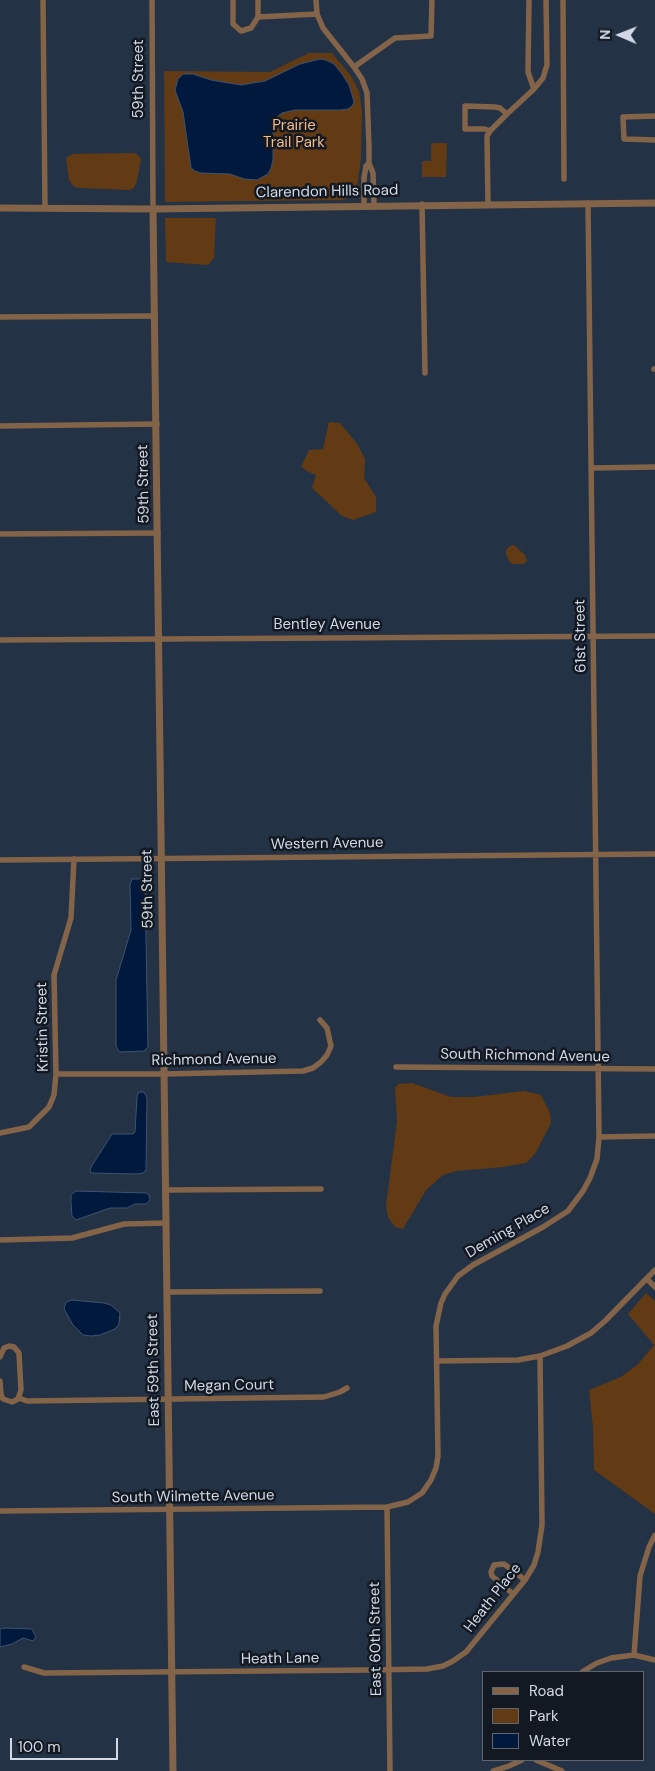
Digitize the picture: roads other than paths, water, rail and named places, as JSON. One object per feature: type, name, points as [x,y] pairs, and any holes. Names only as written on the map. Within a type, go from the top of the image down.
[{"type":"street","points":[[43,0],[45,208]]},
{"type":"street","name":"59th Street","points":[[152,0],[163,968]]},
{"type":"street","points":[[233,0],[233,24],[241,31],[251,28],[258,17],[258,0]]},
{"type":"street","points":[[316,0],[317,14],[328,35],[354,66],[365,85],[368,99],[369,163],[364,178],[364,205]]},
{"type":"street","points":[[354,66],[395,38],[431,36],[432,0]]},
{"type":"street","points":[[529,0],[528,72],[534,89]]},
{"type":"street","points":[[488,204],[487,142],[490,131],[534,89],[543,78],[547,65],[546,0]]},
{"type":"street","points":[[563,0],[564,179]]},
{"type":"street","points":[[258,17],[317,14]]},
{"type":"street","points":[[490,131],[465,128],[465,106],[495,106],[507,114]]},
{"type":"street","points":[[655,116],[623,116],[624,139],[655,140]]},
{"type":"street","points":[[369,163],[373,173],[374,205]]},
{"type":"street","name":"Clarendon Hills Road","points":[[0,208],[154,209],[655,202]]},
{"type":"street","name":"61st Street","points":[[588,203],[598,1070]]},
{"type":"street","points":[[422,204],[425,373]]},
{"type":"street","points":[[0,317],[155,316]]},
{"type":"street","points":[[0,426],[156,424]]},
{"type":"street","points":[[591,468],[655,467]]},
{"type":"street","points":[[0,534],[158,533]]},
{"type":"street","name":"Bentley Avenue","points":[[0,640],[655,636]]},
{"type":"street","name":"Western Avenue","points":[[0,860],[655,854]]},
{"type":"street","name":"Kristin Street","points":[[0,1133],[29,1127],[49,1107],[54,1095],[56,1074],[54,974],[71,918],[74,859]]},
{"type":"street","name":"East 59th Street","points":[[163,968],[173,1771]]},
{"type":"street","name":"Richmond Avenue","points":[[56,1074],[283,1072],[313,1068],[327,1055],[331,1046],[327,1028],[320,1020]]},
{"type":"street","name":"South Richmond Avenue","points":[[396,1067],[655,1070]]},
{"type":"street","name":"Deming Place","points":[[386,1507],[408,1502],[422,1493],[434,1474],[438,1456],[436,1361],[438,1315],[445,1294],[458,1276],[473,1265],[543,1227],[568,1211],[590,1178],[597,1158],[599,1137],[598,1070]]},
{"type":"street","points":[[599,1137],[655,1136]]},
{"type":"street","points":[[166,1190],[321,1189]]},
{"type":"street","points":[[0,1240],[72,1238],[124,1224],[166,1223]]},
{"type":"street","points":[[436,1361],[518,1360],[540,1356],[567,1346],[591,1333],[605,1321],[655,1270]]},
{"type":"street","points":[[646,1279],[655,1287]]},
{"type":"street","points":[[167,1292],[320,1291]]},
{"type":"street","points":[[0,1357],[4,1348],[8,1346],[14,1347],[19,1354],[21,1390],[19,1398]]},
{"type":"street","name":"Heath Place","points":[[388,1670],[436,1668],[460,1657],[525,1580],[534,1565],[542,1534],[540,1356]]},
{"type":"street","name":"Megan Court","points":[[0,1381],[3,1399],[12,1402],[19,1398],[27,1401],[324,1397],[347,1388]]},
{"type":"street","name":"South Wilmette Avenue","points":[[0,1511],[386,1507]]},
{"type":"street","name":"East 60th Street","points":[[386,1507],[390,1771]]},
{"type":"street","points":[[634,1655],[640,1576],[646,1554],[655,1535]]},
{"type":"street","points":[[513,1594],[492,1576],[491,1572],[494,1565],[504,1564],[525,1580]]},
{"type":"street","points":[[584,1671],[604,1660],[634,1655],[655,1660]]},
{"type":"street","name":"Heath Lane","points":[[24,1667],[44,1673],[388,1670]]},
{"type":"street","points":[[493,1771],[520,1761]]},
{"type":"street","points":[[538,1761],[562,1771]]},
{"type":"water","points":[[320,59],[334,64],[342,74],[349,85],[354,103],[352,106],[341,110],[295,110],[282,113],[277,117],[273,129],[273,160],[271,168],[268,174],[257,180],[244,179],[230,174],[201,173],[191,168],[183,112],[175,90],[178,79],[183,74],[193,74],[211,80],[241,85],[265,81],[300,64]]},
{"type":"water","points":[[132,879],[141,879],[145,883],[148,1047],[144,1051],[119,1052],[116,1046],[116,980],[131,930],[130,885]]},
{"type":"water","points":[[144,1092],[147,1098],[146,1170],[143,1173],[137,1174],[91,1173],[91,1167],[112,1134],[133,1134],[135,1132],[137,1097],[138,1093]]},
{"type":"water","points":[[76,1191],[146,1193],[149,1195],[150,1200],[146,1204],[135,1204],[127,1208],[110,1208],[76,1220],[72,1216],[71,1195]]},
{"type":"water","points":[[72,1300],[111,1305],[120,1313],[119,1324],[115,1329],[100,1335],[83,1335],[73,1325],[64,1309],[66,1302]]},
{"type":"water","points":[[0,1629],[32,1629],[36,1637],[33,1641],[23,1638],[12,1644],[0,1647]]},
{"type":"park label","name":"Prairie Trail Park","points":[[294,134]]}]
